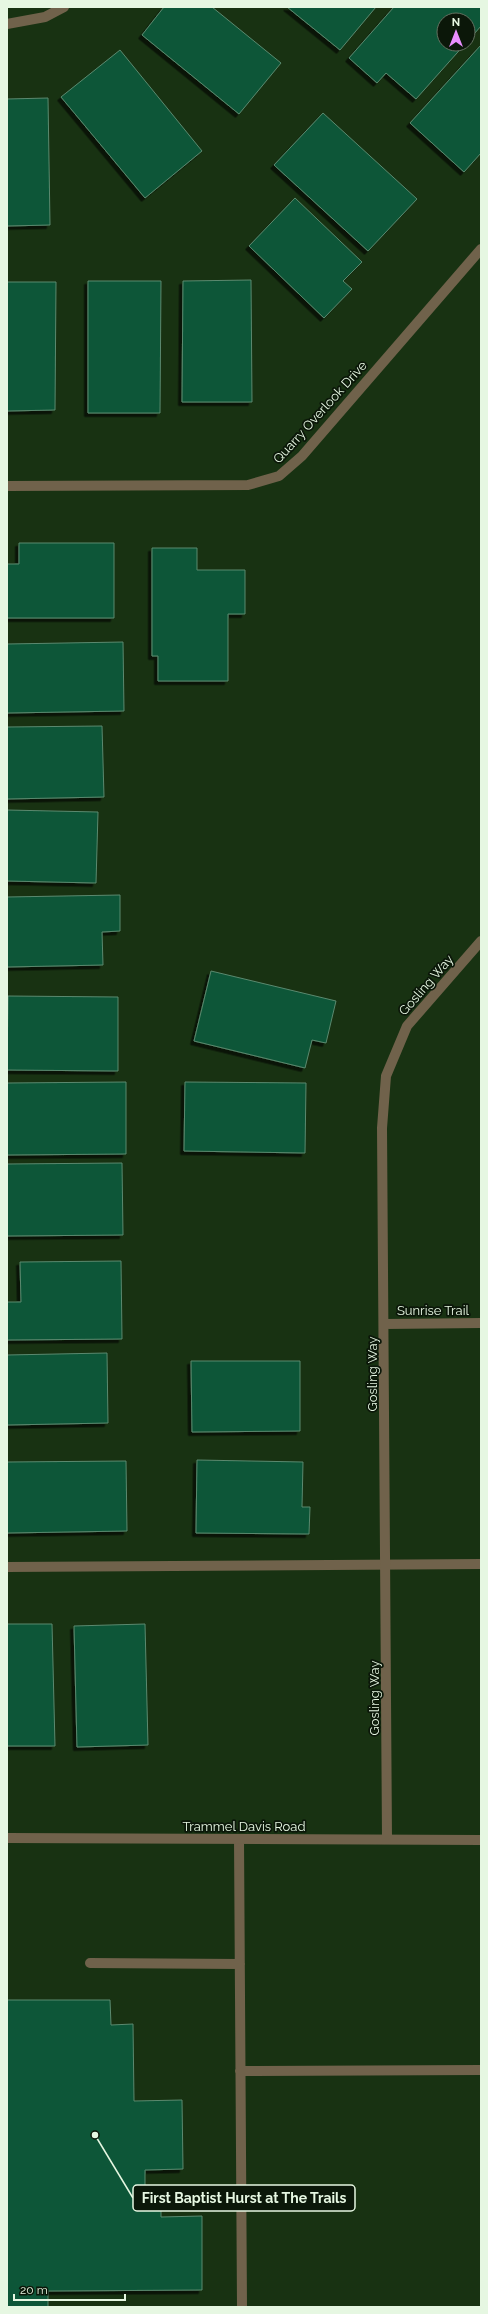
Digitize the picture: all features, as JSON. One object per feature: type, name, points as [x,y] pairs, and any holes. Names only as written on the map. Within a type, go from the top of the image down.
[{"type":"street","points":[[7,24],[45,17],[64,7]]},
{"type":"street","name":"Quarry Overlook Drive","points":[[7,486],[248,485],[279,476],[302,456],[481,249]]},
{"type":"street","name":"Gosling Way","points":[[387,1839],[387,1565],[382,1128],[386,1076],[407,1026],[481,941]]},
{"type":"street","name":"Sunrise Trail","points":[[385,1324],[481,1323]]},
{"type":"street","points":[[7,1567],[481,1564]]},
{"type":"street","name":"Trammel Davis Road","points":[[7,1838],[481,1840]]},
{"type":"street","points":[[239,1839],[242,2307]]},
{"type":"street","points":[[90,1963],[240,1964]]},
{"type":"street","points":[[240,2071],[481,2070]]},
{"type":"building","points":[[164,7],[212,7],[281,63],[239,114],[142,35]]},
{"type":"building","points":[[287,7],[376,7],[340,50]]},
{"type":"building","points":[[394,7],[479,7],[481,9],[481,26],[476,32],[476,12],[436,12],[436,52],[458,52],[416,99],[386,73],[377,83],[349,58]]},
{"type":"building","points":[[481,45],[481,153],[464,172],[410,123]]},
{"type":"building","points":[[120,50],[202,151],[145,198],[61,97]]},
{"type":"building","points":[[48,98],[50,225],[7,226],[7,99]]},
{"type":"building","points":[[323,113],[417,199],[368,251],[274,165]]},
{"type":"building","points":[[295,198],[362,262],[343,281],[352,289],[324,318],[249,246]]},
{"type":"building","points":[[251,280],[252,402],[182,402],[183,281]]},
{"type":"building","points":[[88,281],[161,281],[160,413],[88,413]]},
{"type":"building","points":[[7,282],[56,282],[55,410],[7,411]]},
{"type":"building","points":[[19,543],[114,543],[114,618],[7,618],[7,564],[19,564]]},
{"type":"building","points":[[152,548],[197,548],[197,570],[245,570],[245,614],[228,614],[228,681],[158,681],[158,656],[152,656]]},
{"type":"building","points":[[123,642],[124,711],[7,713],[7,644]]},
{"type":"building","points":[[102,726],[104,797],[7,799],[7,727]]},
{"type":"building","points":[[7,810],[98,812],[96,883],[7,881]]},
{"type":"building","points":[[120,895],[120,931],[102,932],[103,965],[7,967],[7,897]]},
{"type":"building","points":[[211,971],[336,1001],[326,1043],[312,1040],[305,1068],[194,1041]]},
{"type":"building","points":[[8,996],[118,997],[118,1071],[7,1070]]},
{"type":"building","points":[[126,1082],[126,1154],[7,1155],[7,1083]]},
{"type":"building","points":[[185,1082],[306,1083],[305,1153],[184,1151]]},
{"type":"building","points":[[122,1163],[123,1235],[7,1236],[7,1164]]},
{"type":"building","points":[[121,1261],[122,1339],[7,1340],[7,1302],[21,1302],[20,1262]]},
{"type":"building","points":[[107,1353],[108,1423],[7,1425],[7,1355]]},
{"type":"building","points":[[191,1361],[300,1361],[300,1431],[192,1432]]},
{"type":"building","points":[[197,1460],[303,1462],[302,1507],[310,1507],[309,1534],[196,1533]]},
{"type":"building","points":[[126,1461],[127,1531],[7,1533],[7,1462]]},
{"type":"building","points":[[7,1624],[52,1624],[55,1746],[7,1746]]},
{"type":"building","points":[[145,1624],[148,1745],[77,1747],[74,1626]]},
{"type":"building","points":[[7,2000],[110,2000],[111,2025],[133,2024],[134,2101],[182,2100],[183,2169],[145,2170],[145,2201],[161,2201],[161,2217],[202,2216],[202,2290],[48,2291],[48,2307],[7,2307]]},
{"type":"place","name":"First Baptist Hurst at The Trails","points":[[95,2135]]}]
